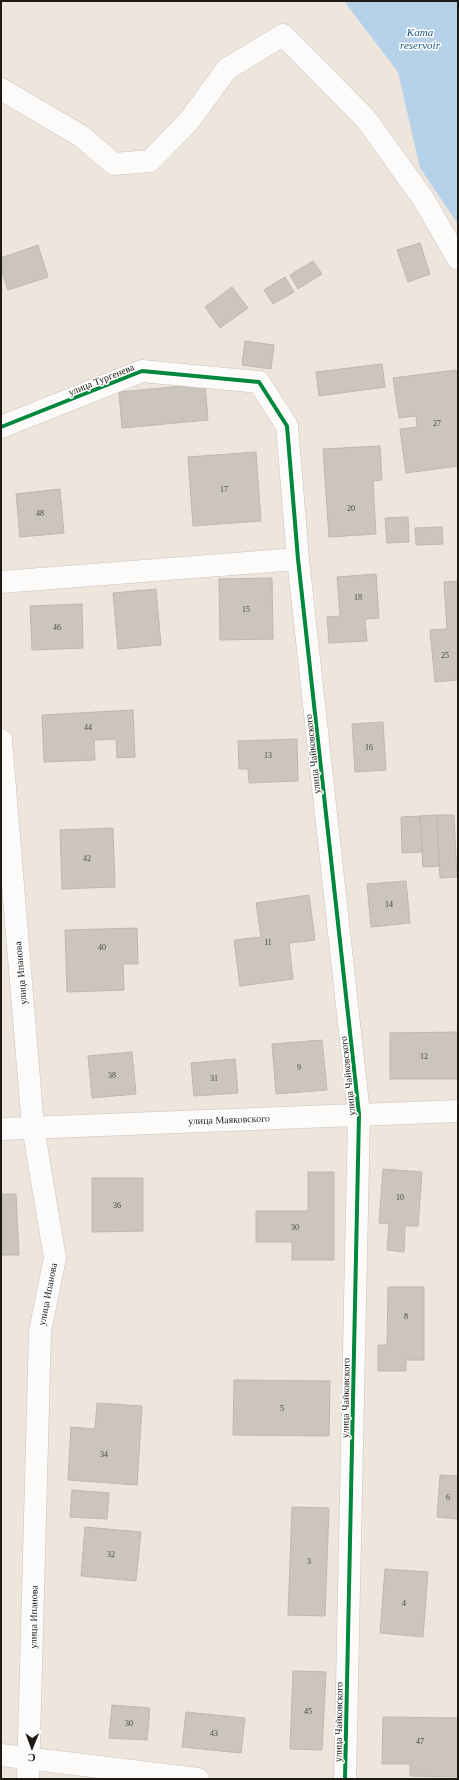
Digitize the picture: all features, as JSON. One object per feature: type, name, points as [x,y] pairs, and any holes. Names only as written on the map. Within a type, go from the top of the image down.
[{"type":"street","points":[[1,89],[81,136],[114,164],[150,161],[188,122],[227,69],[283,35],[366,119],[424,200],[458,259]]},
{"type":"street","name":"улица Тургенева","points":[[1,427],[142,371],[259,382]]},
{"type":"street","name":"улица Чайковского","points":[[259,382],[287,426],[298,559],[359,1114],[345,1779]]},
{"type":"street","points":[[1,582],[298,559]]},
{"type":"street","name":"улица Ипанова","points":[[1,740],[33,1127],[55,1258],[40,1331],[28,1779]]},
{"type":"street","name":"улица Маяковского","points":[[1,1129],[458,1111]]},
{"type":"street","points":[[1,1754],[198,1779]]},
{"type":"water","name":"Kama reservoir","points":[[344,1],[458,1],[458,224],[420,168],[398,72]]},
{"type":"building","points":[[420,243],[430,274],[408,282],[397,250]]},
{"type":"building","points":[[38,245],[48,277],[8,290],[1,269],[1,258]]},
{"type":"building","points":[[313,261],[322,274],[298,289],[290,275]]},
{"type":"building","points":[[285,277],[294,292],[273,304],[264,290]]},
{"type":"building","points":[[232,287],[248,308],[220,328],[205,307]]},
{"type":"building","points":[[245,341],[274,345],[271,369],[242,365]]},
{"type":"building","points":[[382,364],[385,387],[319,396],[316,372]]},
{"type":"building","points":[[456,370],[458,382],[458,466],[406,473],[400,429],[417,427],[416,416],[399,418],[393,378]]},
{"type":"building","points":[[205,384],[208,420],[122,428],[119,392]]},
{"type":"building","points":[[380,446],[382,480],[373,481],[376,534],[329,537],[323,449]]},
{"type":"building","points":[[256,452],[261,521],[193,526],[188,457]]},
{"type":"building","points":[[60,489],[64,533],[20,537],[16,494]]},
{"type":"building","points":[[408,517],[409,542],[387,543],[385,518]]},
{"type":"building","points":[[442,527],[443,544],[416,545],[415,528]]},
{"type":"building","points":[[376,574],[379,618],[365,619],[367,641],[329,643],[327,617],[340,616],[337,577]]},
{"type":"building","points":[[272,578],[273,639],[220,640],[219,579]]},
{"type":"building","points":[[458,581],[458,680],[435,682],[430,630],[447,629],[444,582]]},
{"type":"building","points":[[156,589],[161,645],[118,649],[113,593]]},
{"type":"building","points":[[82,604],[83,648],[32,650],[30,606]]},
{"type":"building","points":[[133,710],[135,757],[117,758],[116,739],[94,740],[95,760],[44,762],[42,715]]},
{"type":"building","points":[[383,722],[386,770],[355,772],[352,724]]},
{"type":"building","points":[[297,739],[298,781],[249,783],[248,769],[239,769],[238,741]]},
{"type":"building","points":[[437,815],[439,866],[423,867],[420,816]]},
{"type":"building","points":[[437,815],[454,815],[457,877],[440,878]]},
{"type":"building","points":[[420,816],[422,852],[402,853],[401,817]]},
{"type":"building","points":[[113,828],[115,887],[62,889],[60,830]]},
{"type":"building","points":[[406,881],[410,923],[371,927],[367,884]]},
{"type":"building","points":[[309,895],[315,940],[289,943],[293,979],[240,986],[234,940],[261,937],[256,903]]},
{"type":"building","points":[[137,928],[138,964],[123,964],[124,990],[67,992],[65,930]]},
{"type":"building","points":[[458,1032],[458,1079],[390,1079],[390,1033]]},
{"type":"building","points":[[322,1040],[327,1090],[276,1094],[272,1044]]},
{"type":"building","points":[[132,1052],[136,1094],[92,1098],[88,1056]]},
{"type":"building","points":[[235,1059],[238,1093],[194,1096],[191,1063]]},
{"type":"building","points":[[383,1169],[422,1172],[418,1226],[405,1226],[404,1252],[387,1250],[389,1224],[379,1223]]},
{"type":"building","points":[[308,1172],[334,1172],[334,1260],[292,1260],[292,1242],[256,1242],[256,1211],[308,1211]]},
{"type":"building","points":[[92,1178],[143,1178],[143,1231],[92,1232]]},
{"type":"building","points":[[1,1194],[16,1194],[19,1255],[1,1255]]},
{"type":"building","points":[[388,1287],[424,1287],[424,1360],[406,1360],[406,1371],[378,1371],[378,1345],[387,1345]]},
{"type":"building","points":[[234,1380],[330,1381],[329,1436],[233,1435]]},
{"type":"building","points":[[97,1403],[142,1406],[137,1485],[68,1480],[71,1427],[95,1429]]},
{"type":"building","points":[[440,1475],[458,1476],[458,1519],[437,1517]]},
{"type":"building","points":[[72,1490],[109,1493],[107,1519],[70,1517]]},
{"type":"building","points":[[292,1507],[329,1508],[325,1616],[288,1615]]},
{"type":"building","points":[[85,1527],[141,1532],[136,1581],[81,1576]]},
{"type":"building","points":[[385,1569],[428,1572],[423,1637],[380,1633]]},
{"type":"building","points":[[293,1671],[326,1672],[322,1750],[290,1749]]},
{"type":"building","points":[[112,1705],[150,1708],[147,1740],[109,1738]]},
{"type":"building","points":[[186,1712],[245,1718],[241,1753],[182,1747]]},
{"type":"building","points":[[383,1717],[458,1718],[458,1777],[410,1776],[410,1764],[382,1764]]},
{"type":"cycle path","points":[[1,427],[142,371],[259,382],[287,426],[298,559],[359,1114],[345,1779]]}]
